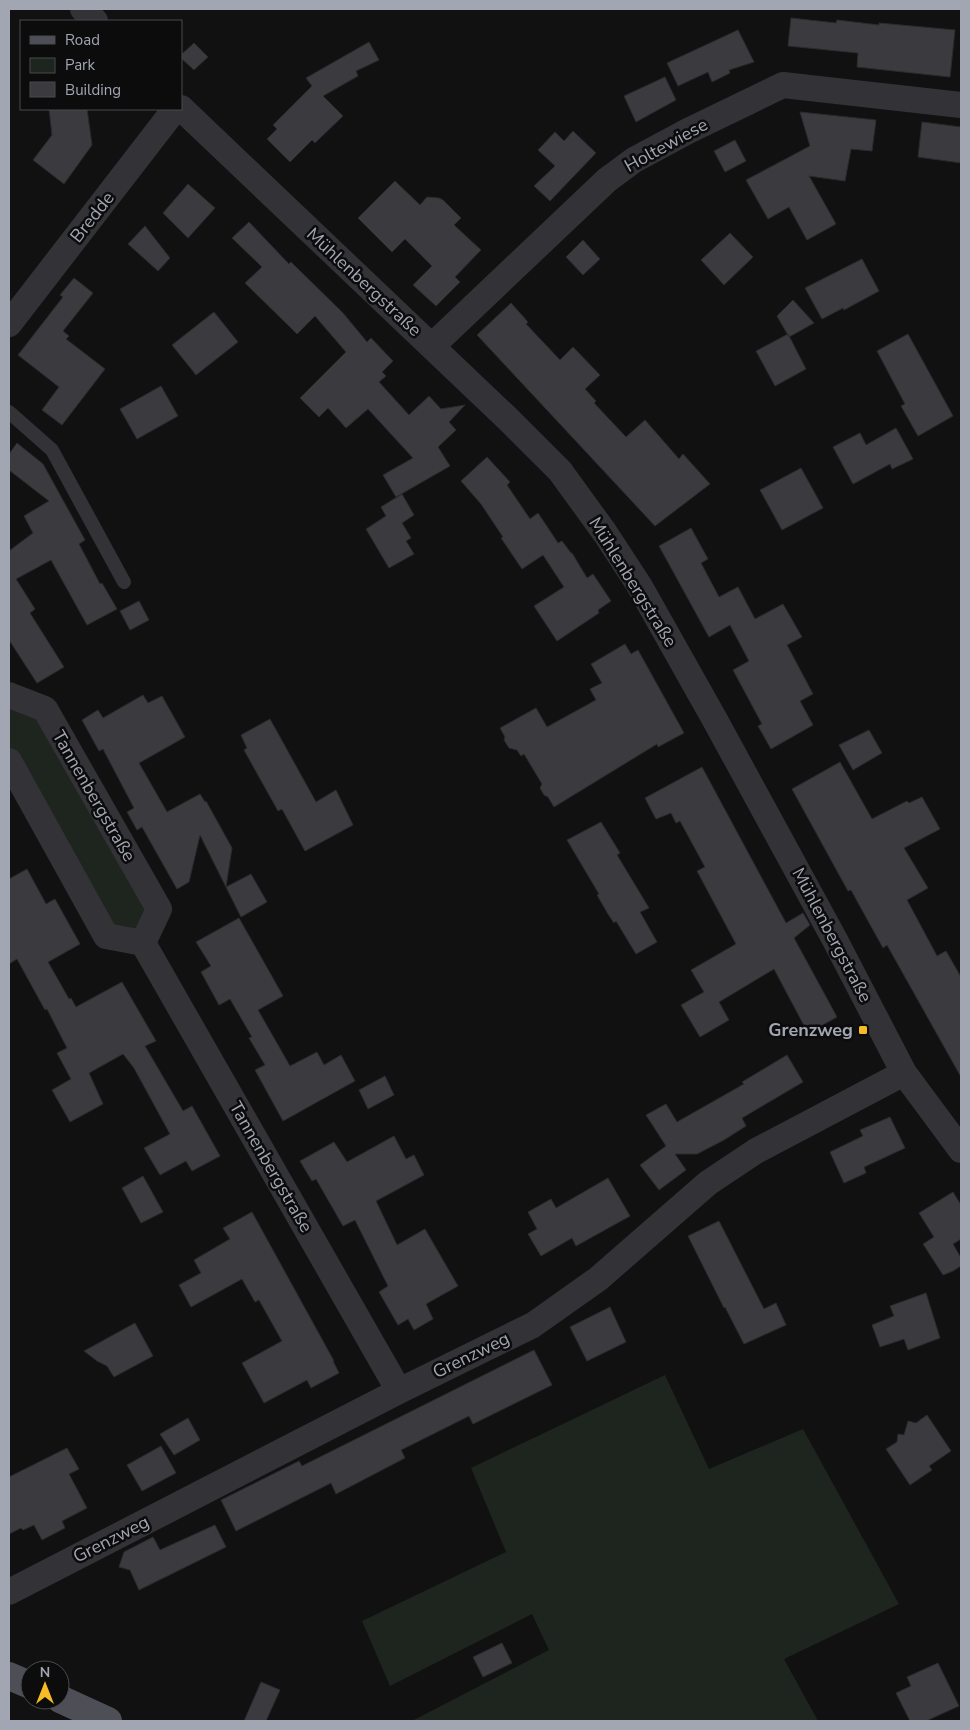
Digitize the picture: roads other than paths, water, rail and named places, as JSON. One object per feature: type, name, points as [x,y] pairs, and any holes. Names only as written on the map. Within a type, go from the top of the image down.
[{"type":"main road","points":[[70,1704],[108,1721]]},
{"type":"street","points":[[83,9],[94,20]]},
{"type":"street","name":"Holtewiese","points":[[432,346],[607,180],[634,160],[688,131],[783,85],[961,105]]},
{"type":"street","name":"Mühlenbergstraße","points":[[182,109],[432,346],[560,471],[605,533],[658,616],[840,948],[904,1073],[961,1150]]},
{"type":"street","name":"Bredde","points":[[9,324],[174,110]]},
{"type":"street","name":"Tannenbergstraße","points":[[9,695],[45,709],[159,909],[143,943],[399,1391]]},
{"type":"street","points":[[9,762],[106,936],[143,943]]},
{"type":"street","name":"Grenzweg","points":[[9,1592],[533,1324],[598,1279],[716,1178],[756,1151],[904,1073]]},
{"type":"lane","points":[[9,412],[52,450],[124,582]]},
{"type":"place","name":"Grenzweg","points":[[863,1030]]}]
